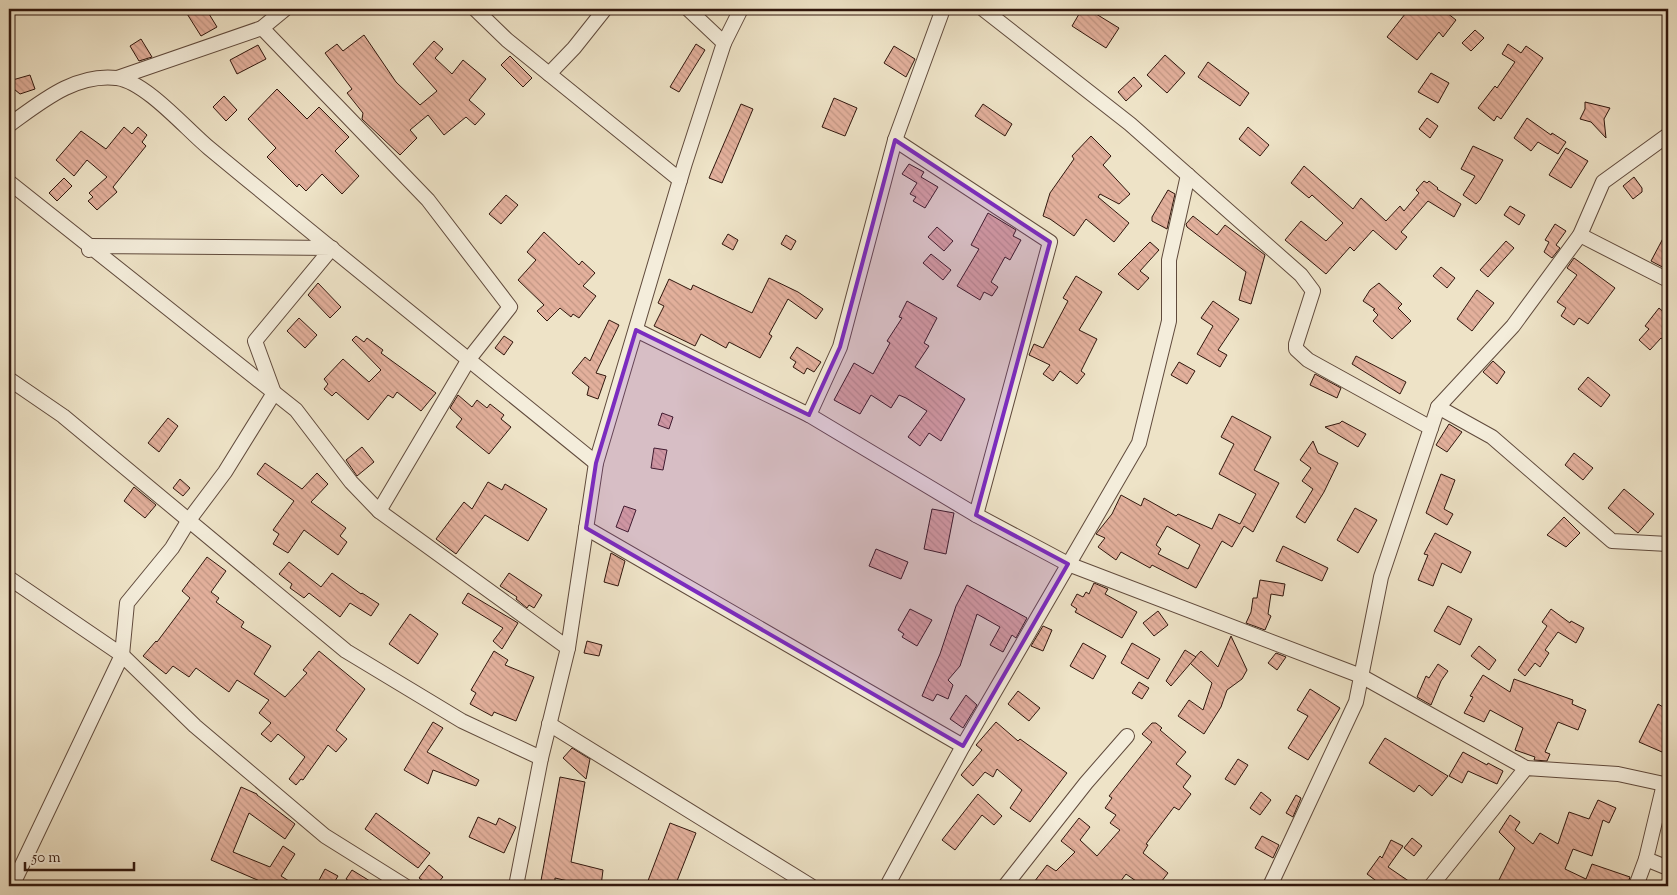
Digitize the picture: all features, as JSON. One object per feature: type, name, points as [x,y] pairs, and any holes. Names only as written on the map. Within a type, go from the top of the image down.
[{"type":"street","points":[[9,125],[56,92],[88,80],[117,78],[262,28],[285,9]]},
{"type":"street","points":[[475,9],[507,40],[680,180]]},
{"type":"street","points":[[549,74],[574,48],[605,9]]},
{"type":"street","points":[[688,9],[724,43]]},
{"type":"street","points":[[516,886],[541,758],[568,648],[596,463],[680,180],[724,43],[741,9]]},
{"type":"street","points":[[809,415],[840,348],[895,140],[943,9]]},
{"type":"street","points":[[983,9],[1130,124],[1300,274],[1312,288],[1296,349],[1308,360],[1431,428]]},
{"type":"street","points":[[262,28],[428,200],[510,307],[469,359],[379,511]]},
{"type":"street","points":[[117,78],[138,84],[208,147],[596,463]]},
{"type":"street","points":[[1275,884],[1356,702],[1381,577],[1438,407],[1513,326],[1580,235],[1603,182],[1668,134]]},
{"type":"street","points":[[895,140],[1050,242],[976,515]]},
{"type":"street","points":[[887,886],[964,746],[1139,443],[1169,321],[1169,260],[1188,176]]},
{"type":"street","points":[[9,182],[89,248],[296,410],[351,482],[379,511],[568,648]]},
{"type":"street","points":[[1580,235],[1668,280]]},
{"type":"street","points":[[89,248],[332,248]]},
{"type":"street","points":[[274,393],[255,341],[332,248]]},
{"type":"street","points":[[636,330],[809,415],[976,515],[1068,564],[1361,676],[1526,768],[1618,774],[1666,784],[1646,859],[1636,886]]},
{"type":"street","points":[[9,379],[63,416],[346,651],[462,721],[541,758]]},
{"type":"street","points":[[12,886],[122,655],[127,603],[172,548],[188,520],[225,472],[274,393]]},
{"type":"street","points":[[1438,407],[1492,437],[1612,541],[1668,544]]},
{"type":"street","points":[[586,528],[964,746]]},
{"type":"street","points":[[9,578],[122,655],[195,726],[325,836],[404,886]]},
{"type":"street","points":[[549,724],[811,886]]},
{"type":"street","points":[[1005,886],[1086,783],[1127,736]]},
{"type":"street","points":[[1432,886],[1526,768]]},
{"type":"street","points":[[1646,859],[1668,868]]},
{"type":"highlighted area","points":[[895,140],[1050,242],[976,515],[1068,564],[963,746],[586,528],[596,463],[636,330],[809,415],[840,347]]},
{"type":"building","points":[[184,9],[206,9],[217,27],[201,36]]},
{"type":"building","points":[[1082,9],[1088,9],[1119,28],[1106,48],[1072,26]]},
{"type":"building","points":[[1409,9],[1442,9],[1456,20],[1443,37],[1439,32],[1417,60],[1387,37]]},
{"type":"building","points":[[1475,30],[1484,38],[1471,51],[1462,43]]},
{"type":"building","points":[[364,35],[396,82],[420,105],[437,91],[413,64],[434,41],[443,49],[435,58],[452,74],[463,60],[486,79],[469,100],[485,114],[475,125],[466,117],[444,135],[428,115],[410,130],[417,138],[400,155],[362,119],[363,113],[347,93],[352,89],[325,53],[337,44],[343,51]]},
{"type":"building","points":[[141,39],[152,57],[139,61],[130,46]]},
{"type":"building","points":[[696,44],[705,50],[679,92],[670,87]]},
{"type":"building","points":[[1508,44],[1521,53],[1526,46],[1543,58],[1501,119],[1497,116],[1494,121],[1478,108],[1495,86],[1497,88],[1515,62],[1502,54]]},
{"type":"building","points":[[258,45],[266,59],[237,74],[230,60]]},
{"type":"building","points":[[894,46],[915,59],[906,77],[884,63]]},
{"type":"building","points":[[1165,55],[1185,73],[1167,93],[1147,75]]},
{"type":"building","points":[[510,56],[532,78],[523,87],[501,65]]},
{"type":"building","points":[[1208,62],[1249,93],[1240,106],[1198,77]]},
{"type":"building","points":[[1431,73],[1449,83],[1438,103],[1418,92]]},
{"type":"building","points":[[30,75],[35,89],[20,94],[9,85],[9,81]]},
{"type":"building","points":[[1134,77],[1142,86],[1126,101],[1118,92]]},
{"type":"building","points":[[277,89],[307,119],[319,107],[349,137],[335,151],[359,176],[342,194],[322,174],[306,191],[299,184],[297,187],[267,157],[276,148],[248,119]]},
{"type":"building","points":[[224,96],[237,110],[226,121],[213,107]]},
{"type":"building","points":[[834,98],[857,108],[845,136],[822,127]]},
{"type":"building","points":[[1585,102],[1610,108],[1604,119],[1606,138],[1591,122],[1580,119],[1585,109]]},
{"type":"building","points":[[741,104],[753,109],[722,183],[709,178]]},
{"type":"building","points":[[983,104],[1012,124],[1005,136],[975,116]]},
{"type":"building","points":[[1427,118],[1438,126],[1430,138],[1419,129]]},
{"type":"building","points":[[1527,118],[1551,135],[1552,133],[1566,142],[1558,154],[1538,142],[1531,151],[1514,138]]},
{"type":"building","points":[[124,127],[132,134],[138,127],[147,135],[142,142],[146,146],[113,187],[117,192],[97,210],[88,201],[93,197],[89,193],[107,177],[87,160],[74,176],[56,160],[81,131],[106,149]]},
{"type":"building","points":[[1248,127],[1269,145],[1260,156],[1239,139]]},
{"type":"building","points":[[1091,136],[1111,156],[1103,165],[1130,194],[1119,204],[1100,194],[1098,197],[1129,223],[1114,242],[1086,219],[1074,236],[1043,216],[1050,193],[1074,159],[1072,156]]},
{"type":"building","points":[[1473,146],[1503,160],[1476,204],[1463,195],[1475,176],[1461,169]]},
{"type":"building","points":[[1566,148],[1588,161],[1571,188],[1549,175]]},
{"type":"building","points":[[909,164],[924,172],[921,177],[938,187],[925,208],[913,201],[916,197],[910,194],[917,183],[902,174]]},
{"type":"building","points":[[1304,166],[1353,209],[1361,198],[1386,221],[1400,206],[1404,211],[1419,193],[1416,190],[1424,181],[1427,183],[1429,181],[1437,189],[1461,204],[1454,217],[1428,201],[1401,232],[1407,237],[1396,250],[1373,230],[1354,251],[1350,247],[1326,274],[1285,240],[1301,221],[1326,241],[1343,223],[1312,195],[1309,198],[1291,183]]},
{"type":"building","points":[[1634,177],[1642,188],[1642,192],[1633,199],[1623,186]]},
{"type":"building","points":[[64,178],[72,186],[57,201],[49,193]]},
{"type":"building","points":[[1168,190],[1175,194],[1167,229],[1152,221],[1152,217]]},
{"type":"building","points":[[506,195],[518,205],[501,224],[489,214]]},
{"type":"building","points":[[1510,206],[1525,215],[1519,225],[1504,215]]},
{"type":"building","points":[[988,213],[1016,230],[1013,236],[1021,240],[1010,260],[1005,257],[991,282],[998,287],[992,296],[984,292],[980,300],[957,286],[979,249],[971,245]]},
{"type":"building","points":[[1193,216],[1217,235],[1225,225],[1265,255],[1251,304],[1239,300],[1246,272],[1187,227],[1186,224]]},
{"type":"building","points":[[1555,224],[1566,231],[1556,245],[1560,248],[1552,258],[1544,252],[1549,242],[1545,240]]},
{"type":"building","points":[[937,227],[953,241],[944,251],[928,237]]},
{"type":"building","points":[[1668,229],[1668,270],[1651,261]]},
{"type":"building","points":[[544,232],[579,265],[582,261],[595,273],[583,286],[596,296],[579,318],[573,314],[571,317],[560,308],[547,321],[537,311],[544,305],[518,280],[536,260],[527,252]]},
{"type":"building","points":[[728,234],[738,240],[733,250],[722,244]]},
{"type":"building","points":[[786,235],[796,241],[791,250],[781,244]]},
{"type":"building","points":[[1506,241],[1514,248],[1488,277],[1480,270]]},
{"type":"building","points":[[1150,242],[1159,250],[1140,271],[1149,278],[1138,290],[1118,274]]},
{"type":"building","points":[[931,254],[951,270],[943,280],[923,263]]},
{"type":"building","points":[[1574,258],[1615,288],[1588,324],[1579,318],[1574,325],[1561,316],[1566,308],[1557,302],[1577,275],[1567,268]]},
{"type":"building","points":[[1441,267],[1455,278],[1447,288],[1433,276]]},
{"type":"building","points":[[1076,276],[1102,292],[1079,330],[1097,339],[1081,371],[1085,374],[1077,384],[1060,371],[1053,381],[1043,374],[1050,365],[1029,355],[1034,344],[1043,348],[1068,301],[1063,298]]},
{"type":"building","points":[[769,278],[798,292],[823,309],[816,319],[788,299],[769,334],[772,336],[760,358],[729,342],[726,348],[701,334],[695,346],[654,326],[664,306],[658,303],[669,279],[691,290],[693,285],[752,313]]},
{"type":"building","points":[[318,283],[341,307],[330,318],[308,295]]},
{"type":"building","points":[[1379,283],[1402,304],[1398,308],[1411,321],[1392,339],[1373,321],[1378,315],[1373,310],[1375,309],[1363,301],[1370,290]]},
{"type":"building","points":[[1477,290],[1494,303],[1472,331],[1457,319]]},
{"type":"building","points":[[907,301],[937,318],[924,343],[929,346],[915,367],[965,399],[941,441],[929,433],[920,446],[908,437],[927,411],[906,398],[899,395],[891,408],[871,395],[860,414],[834,400],[854,363],[873,374],[890,343],[887,341],[902,318],[899,317]]},
{"type":"building","points":[[1213,301],[1239,319],[1218,350],[1227,355],[1220,367],[1197,354],[1213,326],[1201,318]]},
{"type":"building","points":[[1659,308],[1668,316],[1668,334],[1664,340],[1661,338],[1650,350],[1639,340],[1649,329],[1645,326]]},
{"type":"building","points":[[299,318],[317,335],[305,348],[287,331]]},
{"type":"building","points":[[609,320],[619,325],[596,373],[606,376],[598,399],[587,395],[589,387],[572,373],[585,357],[590,361]]},
{"type":"building","points":[[356,336],[364,342],[367,338],[383,350],[381,353],[436,393],[421,411],[397,392],[393,398],[388,395],[368,420],[336,392],[332,396],[324,389],[328,384],[324,379],[343,359],[369,382],[381,370],[352,340]]},
{"type":"building","points":[[504,336],[513,342],[504,355],[495,348]]},
{"type":"building","points":[[797,347],[821,362],[814,372],[807,368],[804,374],[793,367],[796,362],[790,358]]},
{"type":"building","points":[[1356,356],[1406,382],[1400,394],[1352,364]]},
{"type":"building","points":[[1493,361],[1505,372],[1497,384],[1483,372]]},
{"type":"building","points":[[1179,362],[1195,371],[1187,384],[1171,375]]},
{"type":"building","points":[[1315,374],[1341,388],[1337,398],[1310,385]]},
{"type":"building","points":[[1588,377],[1610,395],[1601,407],[1578,389]]},
{"type":"building","points":[[458,395],[472,407],[477,400],[487,408],[490,404],[504,415],[501,419],[511,427],[489,454],[456,427],[462,419],[450,408]]},
{"type":"building","points":[[662,413],[673,417],[669,429],[658,425]]},
{"type":"building","points":[[1232,416],[1271,437],[1254,470],[1279,483],[1253,532],[1244,526],[1232,547],[1222,541],[1196,588],[1152,565],[1150,568],[1121,552],[1116,560],[1098,547],[1105,538],[1096,534],[1112,514],[1121,495],[1141,506],[1144,498],[1176,516],[1178,514],[1212,529],[1219,514],[1240,524],[1256,494],[1219,474],[1234,444],[1221,437]],"holes":[[[1167,526],[1200,545],[1188,569],[1158,554],[1161,549],[1156,545]]]},
{"type":"building","points":[[168,418],[178,426],[159,452],[148,443]]},
{"type":"building","points":[[1342,421],[1366,434],[1358,447],[1325,427]]},
{"type":"building","points":[[1449,424],[1462,432],[1447,452],[1436,445]]},
{"type":"building","points":[[1313,441],[1318,453],[1338,463],[1324,492],[1305,523],[1296,517],[1313,489],[1302,481],[1311,468],[1300,460]]},
{"type":"building","points":[[362,447],[374,462],[357,476],[346,460]]},
{"type":"building","points":[[654,448],[667,450],[663,470],[651,468]]},
{"type":"building","points":[[1574,453],[1593,468],[1583,480],[1565,465]]},
{"type":"building","points":[[265,463],[302,489],[317,473],[328,484],[311,502],[346,528],[340,536],[347,542],[338,555],[304,530],[288,553],[273,544],[279,534],[273,530],[294,501],[257,474]]},
{"type":"building","points":[[1441,474],[1455,480],[1444,509],[1453,514],[1447,525],[1426,513]]},
{"type":"building","points":[[180,479],[190,488],[183,496],[173,488]]},
{"type":"building","points":[[488,482],[502,490],[505,484],[547,509],[528,541],[485,515],[456,554],[436,539],[464,502],[472,509]]},
{"type":"building","points":[[134,487],[156,505],[145,518],[124,501]]},
{"type":"building","points":[[1624,489],[1654,514],[1638,533],[1608,508]]},
{"type":"building","points":[[624,506],[636,510],[628,532],[616,527]]},
{"type":"building","points":[[1355,508],[1377,520],[1358,553],[1337,540]]},
{"type":"building","points":[[932,509],[954,513],[946,554],[924,549]]},
{"type":"building","points":[[1564,517],[1580,533],[1566,547],[1547,535]]},
{"type":"building","points":[[1435,533],[1471,552],[1461,573],[1442,563],[1433,586],[1418,580],[1428,555],[1424,554]]},
{"type":"building","points":[[1283,546],[1328,568],[1322,581],[1276,561]]},
{"type":"building","points":[[876,549],[908,562],[901,579],[869,566]]},
{"type":"building","points":[[611,553],[625,561],[618,586],[604,582]]},
{"type":"building","points":[[207,557],[226,571],[211,592],[219,598],[216,602],[244,622],[241,627],[271,646],[254,674],[285,697],[307,673],[303,670],[319,651],[365,689],[336,730],[347,739],[336,752],[328,745],[303,780],[301,779],[296,785],[289,779],[305,757],[278,734],[271,742],[261,734],[271,723],[259,713],[269,700],[237,680],[229,692],[196,668],[189,677],[173,666],[166,674],[143,656],[157,642],[190,598],[182,591]]},
{"type":"building","points":[[289,562],[321,587],[332,573],[361,594],[379,604],[371,616],[350,603],[340,617],[309,593],[304,598],[290,588],[292,584],[279,574]]},
{"type":"building","points":[[509,573],[542,595],[534,608],[529,605],[527,608],[516,599],[517,597],[500,586]]},
{"type":"building","points":[[1260,580],[1285,584],[1283,596],[1271,594],[1268,614],[1271,616],[1265,630],[1246,623],[1251,612],[1253,598],[1257,598]]},
{"type":"building","points":[[1094,583],[1108,589],[1105,594],[1137,612],[1122,638],[1075,612],[1077,609],[1071,605],[1077,594],[1083,597],[1086,592],[1089,594]]},
{"type":"building","points":[[967,585],[1027,618],[1016,638],[1012,635],[1003,652],[990,645],[1000,627],[977,614],[960,666],[948,680],[953,685],[948,699],[937,694],[933,701],[922,696],[940,654],[956,606]]},
{"type":"building","points":[[468,593],[518,623],[502,649],[493,641],[503,628],[462,603]]},
{"type":"building","points":[[1448,606],[1472,619],[1460,645],[1434,631]]},
{"type":"building","points":[[910,609],[932,620],[917,646],[902,637],[904,634],[898,630]]},
{"type":"building","points":[[1551,609],[1570,623],[1571,621],[1584,628],[1576,643],[1558,632],[1545,650],[1549,653],[1540,667],[1535,663],[1525,676],[1518,670],[1547,626],[1542,622]]},
{"type":"building","points":[[1158,611],[1168,625],[1154,636],[1143,623]]},
{"type":"building","points":[[410,614],[438,634],[418,664],[389,644]]},
{"type":"building","points":[[1043,626],[1052,630],[1043,651],[1031,646]]},
{"type":"building","points":[[1231,636],[1247,670],[1242,679],[1227,690],[1221,707],[1204,734],[1178,716],[1189,700],[1203,710],[1212,683],[1190,663],[1201,651],[1218,667]]},
{"type":"building","points":[[587,641],[602,645],[599,656],[584,653]]},
{"type":"building","points":[[1083,643],[1106,656],[1093,679],[1070,666]]},
{"type":"building","points":[[1132,643],[1160,659],[1148,679],[1121,663]]},
{"type":"building","points":[[1479,646],[1496,660],[1489,670],[1471,656]]},
{"type":"building","points":[[1185,650],[1196,657],[1171,686],[1166,681]]},
{"type":"building","points":[[494,651],[508,660],[505,665],[534,677],[516,721],[494,712],[492,716],[470,704],[476,693],[471,690]]},
{"type":"building","points":[[1276,653],[1286,657],[1277,670],[1268,663]]},
{"type":"building","points":[[1438,664],[1448,671],[1441,681],[1431,705],[1417,697],[1426,676],[1429,678]]},
{"type":"building","points":[[1483,675],[1510,692],[1514,679],[1573,700],[1572,704],[1586,710],[1578,730],[1558,722],[1545,752],[1550,754],[1547,761],[1534,760],[1535,757],[1515,750],[1523,728],[1490,710],[1484,722],[1464,713],[1473,697],[1470,696]]},
{"type":"building","points":[[1139,682],[1149,688],[1142,699],[1132,693]]},
{"type":"building","points":[[1310,689],[1340,708],[1308,760],[1288,748],[1308,716],[1297,710]]},
{"type":"building","points":[[1018,691],[1040,708],[1029,721],[1008,704]]},
{"type":"building","points":[[966,695],[977,705],[963,728],[950,719]]},
{"type":"building","points":[[1658,704],[1668,710],[1668,739],[1662,752],[1639,742]]},
{"type":"building","points":[[433,722],[443,728],[427,752],[479,780],[476,786],[433,770],[428,784],[404,770]]},
{"type":"building","points":[[996,722],[1018,741],[1020,739],[1067,773],[1030,822],[1010,808],[1022,790],[997,769],[993,777],[985,772],[973,786],[961,775],[982,750],[976,745]]},
{"type":"building","points":[[1152,723],[1156,723],[1162,728],[1160,730],[1186,752],[1176,764],[1191,776],[1183,787],[1191,794],[1179,810],[1174,807],[1146,844],[1148,845],[1143,853],[1168,873],[1158,886],[1143,886],[1126,874],[1117,886],[1031,886],[1047,865],[1056,871],[1075,852],[1061,841],[1079,818],[1090,827],[1080,840],[1097,856],[1120,830],[1110,823],[1116,815],[1105,808],[1112,798],[1109,796],[1152,742],[1142,734]]},
{"type":"building","points":[[1385,738],[1448,776],[1432,796],[1419,785],[1414,792],[1369,763]]},
{"type":"building","points":[[572,748],[590,759],[586,779],[563,758]]},
{"type":"building","points":[[1463,752],[1503,771],[1497,784],[1468,771],[1462,783],[1449,776]]},
{"type":"building","points":[[1238,759],[1248,765],[1235,785],[1225,779]]},
{"type":"building","points":[[560,777],[585,782],[571,862],[603,870],[601,886],[590,886],[555,878],[555,886],[540,886]]},
{"type":"building","points":[[241,787],[257,794],[295,824],[285,839],[249,813],[233,852],[270,867],[283,846],[295,854],[281,876],[297,886],[258,886],[262,882],[211,860]]},
{"type":"building","points":[[1261,792],[1271,800],[1260,815],[1250,808]]},
{"type":"building","points":[[978,794],[1002,816],[994,825],[982,815],[955,850],[942,840]]},
{"type":"building","points":[[1296,795],[1301,798],[1293,817],[1286,813]]},
{"type":"building","points":[[1598,800],[1616,808],[1609,823],[1603,820],[1592,856],[1573,849],[1565,869],[1586,879],[1592,864],[1630,877],[1627,886],[1496,886],[1515,848],[1499,832],[1510,815],[1520,822],[1515,830],[1533,844],[1540,833],[1558,844],[1569,812],[1589,819]]},
{"type":"building","points":[[376,813],[430,853],[418,868],[365,829]]},
{"type":"building","points":[[478,817],[496,825],[499,818],[516,827],[504,853],[469,837]]},
{"type":"building","points":[[670,823],[696,833],[675,886],[646,886]]},
{"type":"building","points":[[1262,836],[1279,845],[1273,858],[1255,848]]},
{"type":"building","points":[[1412,838],[1422,846],[1414,856],[1404,848]]},
{"type":"building","points":[[1391,840],[1403,846],[1388,867],[1416,886],[1383,886],[1367,874],[1380,856],[1382,858]]},
{"type":"building","points":[[429,865],[443,877],[435,886],[430,886],[419,878]]},
{"type":"building","points":[[325,869],[338,876],[332,886],[316,886]]},
{"type":"building","points":[[352,870],[378,886],[356,886],[346,879]]}]
